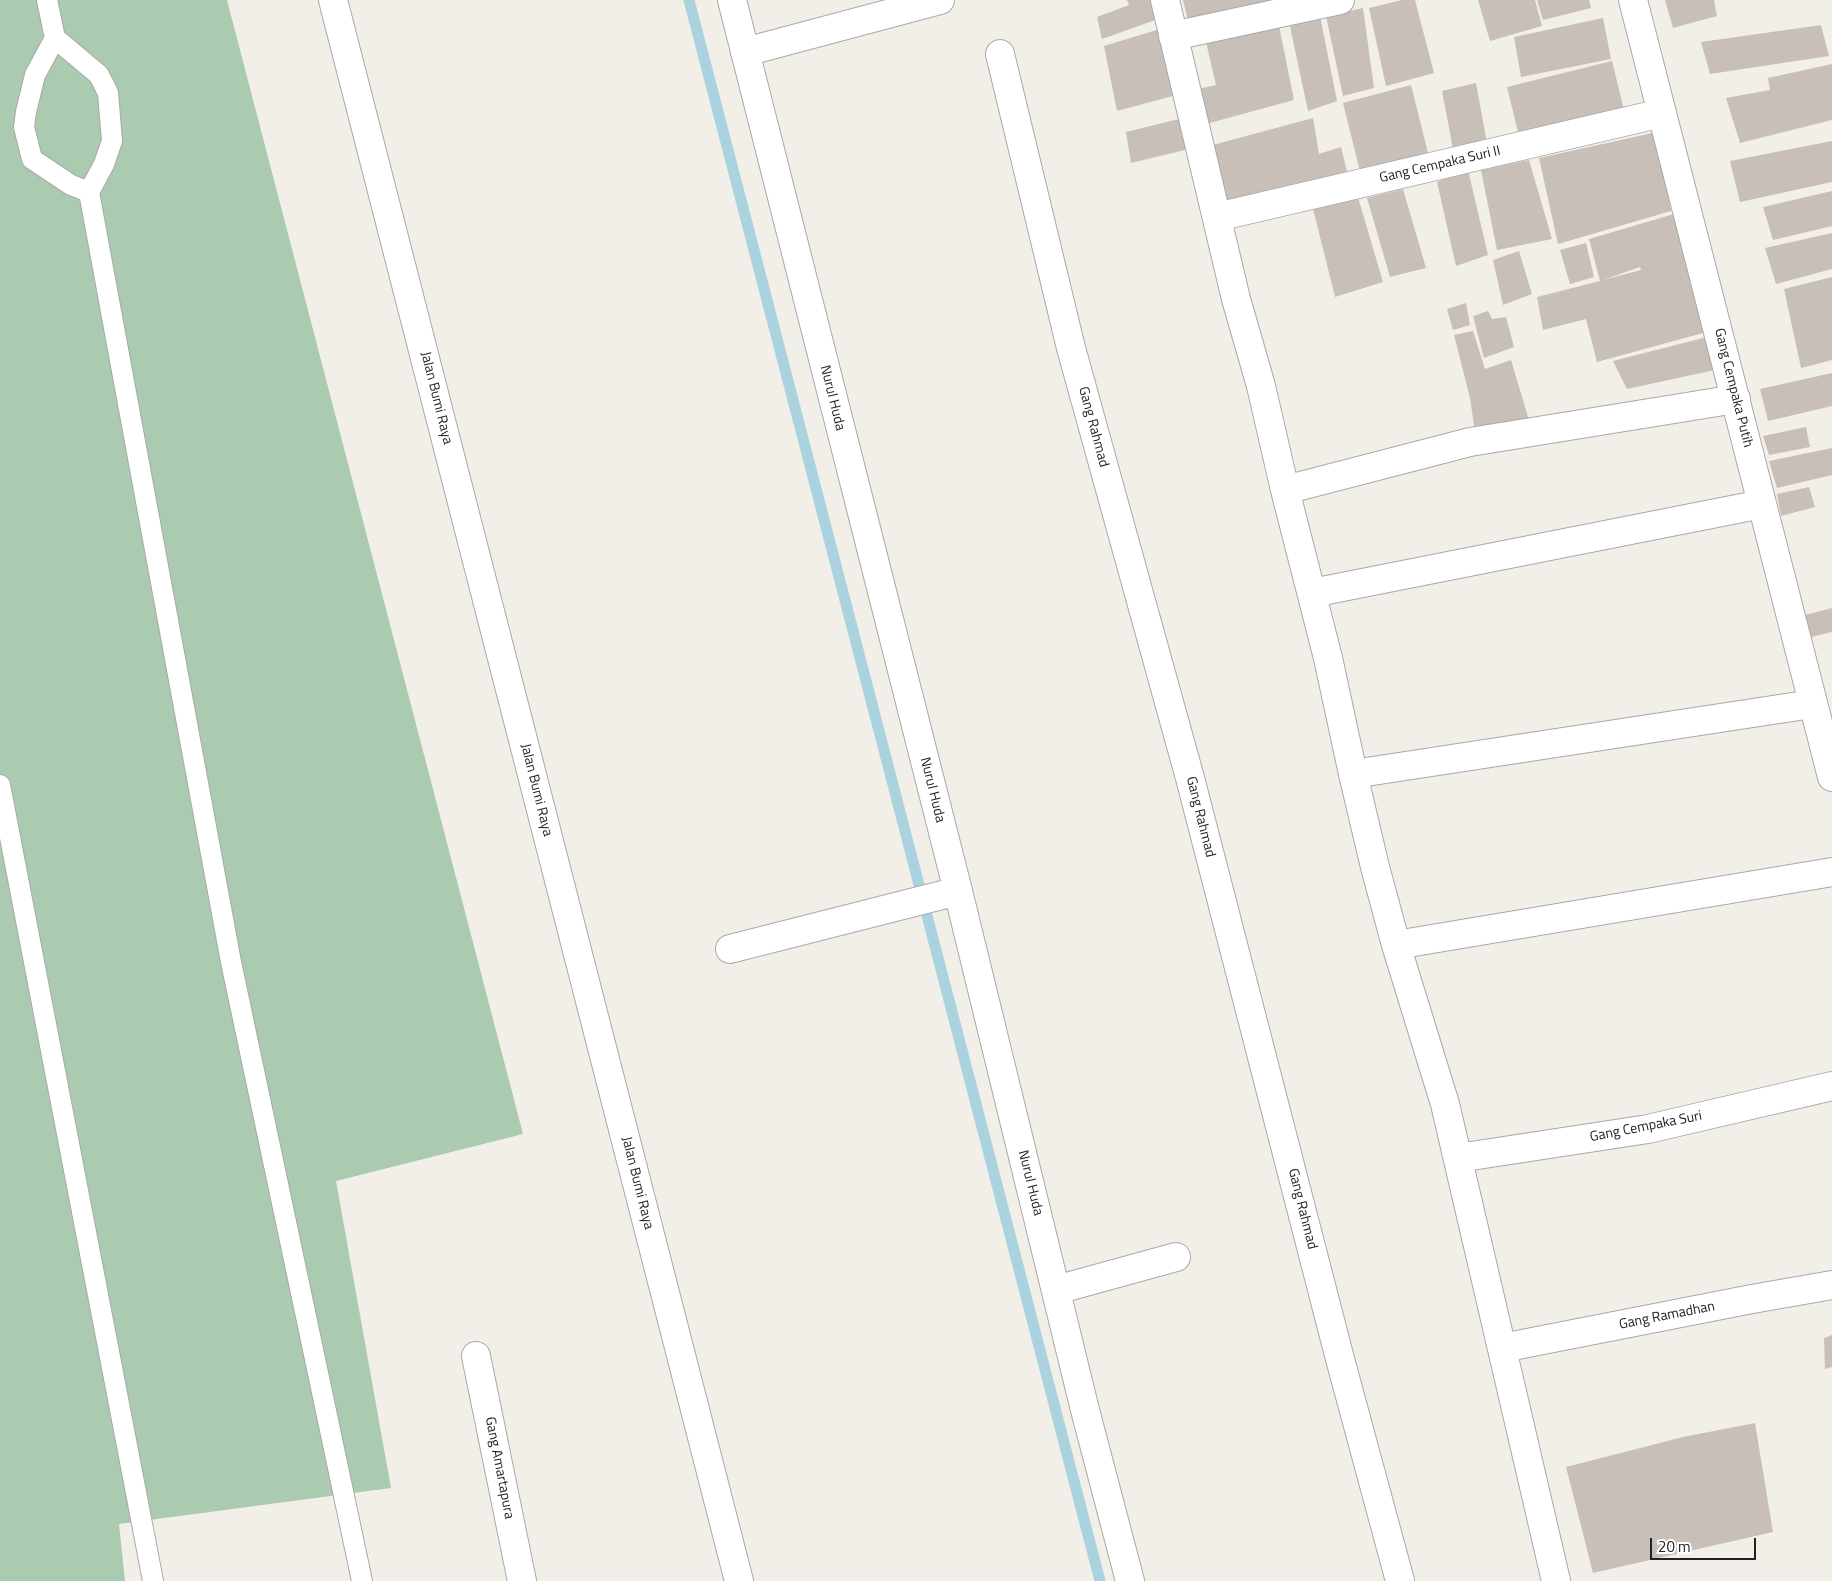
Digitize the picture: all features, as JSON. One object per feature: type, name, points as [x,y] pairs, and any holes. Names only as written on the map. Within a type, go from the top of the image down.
[{"type":"street","name":"Jalan Bumi Raya","points":[[334,0],[738,1581]]},
{"type":"street","name":"Nurul Huda","points":[[732,0],[958,891],[1130,1581]]},
{"type":"street","points":[[745,52],[940,0]]},
{"type":"street","points":[[1165,0],[1236,299],[1261,386],[1285,490],[1328,658],[1375,867],[1396,945],[1445,1104],[1556,1581]]},
{"type":"street","points":[[1173,36],[1340,0]]},
{"type":"street","name":"Gang Cempaka Putih","points":[[1633,0],[1832,777]]},
{"type":"street","name":"Gang Rahmad","points":[[1000,54],[1071,348],[1190,778],[1340,1359],[1400,1581]]},
{"type":"street","name":"Gang Cempaka Suri II","points":[[1217,217],[1662,113]]},
{"type":"street","points":[[1285,490],[1470,442],[1736,399]]},
{"type":"street","points":[[1312,593],[1762,504]]},
{"type":"street","points":[[1353,774],[1812,704]]},
{"type":"street","points":[[1396,945],[1832,872]]},
{"type":"street","points":[[730,949],[958,891]]},
{"type":"street","name":"Gang Cempaka Suri","points":[[1458,1158],[1648,1129],[1832,1086]]},
{"type":"street","points":[[1056,1290],[1176,1257]]},
{"type":"street","name":"Gang Ramadhan","points":[[1502,1348],[1832,1285]]},
{"type":"street","name":"Gang Amartapura","points":[[476,1356],[522,1581]]},
{"type":"lane","points":[[47,0],[54,38],[35,75],[24,127],[32,159],[72,185],[89,192]]},
{"type":"lane","points":[[54,38],[99,75],[108,93],[112,141],[104,164],[89,192],[231,962],[362,1581]]},
{"type":"lane","points":[[0,784],[153,1581]]},
{"type":"green space","points":[[0,0],[227,0],[523,1134],[336,1181],[391,1488],[119,1524],[125,1581],[0,1581]]},
{"type":"building","points":[[1127,0],[1157,0],[1161,18],[1102,39],[1097,17],[1129,5]]},
{"type":"building","points":[[1183,0],[1276,0],[1189,24]]},
{"type":"building","points":[[1402,0],[1415,0],[1434,73],[1386,86],[1369,8]]},
{"type":"building","points":[[1478,0],[1535,0],[1542,26],[1490,41]]},
{"type":"building","points":[[1537,0],[1589,0],[1591,8],[1543,20]]},
{"type":"building","points":[[1665,0],[1714,0],[1717,16],[1673,28]]},
{"type":"building","points":[[1363,8],[1374,88],[1343,96],[1326,16]]},
{"type":"building","points":[[1320,16],[1337,101],[1308,111],[1289,22]]},
{"type":"building","points":[[1603,18],[1611,59],[1521,77],[1514,37]]},
{"type":"building","points":[[1821,25],[1829,56],[1710,74],[1701,42]]},
{"type":"building","points":[[1279,26],[1294,100],[1206,124],[1198,89],[1216,85],[1206,42]]},
{"type":"building","points":[[1163,28],[1180,94],[1117,111],[1104,46]]},
{"type":"building","points":[[1612,61],[1626,118],[1521,144],[1507,87]]},
{"type":"building","points":[[1832,64],[1832,120],[1740,143],[1726,98],[1770,90],[1768,78]]},
{"type":"building","points":[[1476,83],[1487,143],[1453,149],[1442,91]]},
{"type":"building","points":[[1411,85],[1430,161],[1362,179],[1343,103]]},
{"type":"building","points":[[1183,118],[1189,149],[1131,163],[1126,132]]},
{"type":"building","points":[[1313,118],[1319,154],[1341,147],[1350,184],[1227,210],[1209,146]]},
{"type":"building","points":[[1657,132],[1671,211],[1558,244],[1539,158]]},
{"type":"building","points":[[1832,141],[1832,182],[1740,202],[1730,161]]},
{"type":"building","points":[[1529,160],[1552,239],[1497,250],[1481,170]]},
{"type":"building","points":[[1468,170],[1488,255],[1456,266],[1437,182]]},
{"type":"building","points":[[1403,189],[1426,268],[1390,277],[1367,198]]},
{"type":"building","points":[[1832,191],[1832,226],[1773,240],[1763,207]]},
{"type":"building","points":[[1357,194],[1383,282],[1335,297],[1312,205]]},
{"type":"building","points":[[1674,214],[1703,333],[1597,362],[1586,319],[1543,330],[1537,297],[1600,281],[1589,239]],"holes":[[[1640,267],[1641,270],[1603,280]]]},
{"type":"building","points":[[1832,233],[1832,269],[1776,284],[1765,248]]},
{"type":"building","points":[[1586,243],[1594,277],[1570,284],[1560,250]]},
{"type":"building","points":[[1519,251],[1532,294],[1503,305],[1493,260]]},
{"type":"building","points":[[1832,277],[1832,360],[1801,368],[1784,289]]},
{"type":"building","points":[[1466,303],[1470,325],[1453,330],[1447,309]]},
{"type":"building","points":[[1488,311],[1492,319],[1506,317],[1514,347],[1484,358],[1473,316]]},
{"type":"building","points":[[1473,331],[1485,369],[1511,360],[1529,420],[1475,432],[1470,398],[1454,335]]},
{"type":"building","points":[[1707,337],[1715,370],[1627,389],[1613,361]]},
{"type":"building","points":[[1832,373],[1832,406],[1768,421],[1760,389]]},
{"type":"building","points":[[1806,427],[1810,447],[1769,455],[1763,436]]},
{"type":"building","points":[[1832,448],[1832,475],[1777,488],[1769,461]]},
{"type":"building","points":[[1809,487],[1815,507],[1781,516],[1777,494]]},
{"type":"building","points":[[1832,608],[1832,632],[1811,637],[1805,615]]},
{"type":"building","points":[[1832,1335],[1832,1367],[1825,1369],[1824,1338]]},
{"type":"building","points":[[1755,1423],[1773,1532],[1593,1573],[1566,1467],[1683,1437]]},
{"type":"waterway","points":[[689,0],[1100,1581]]}]
